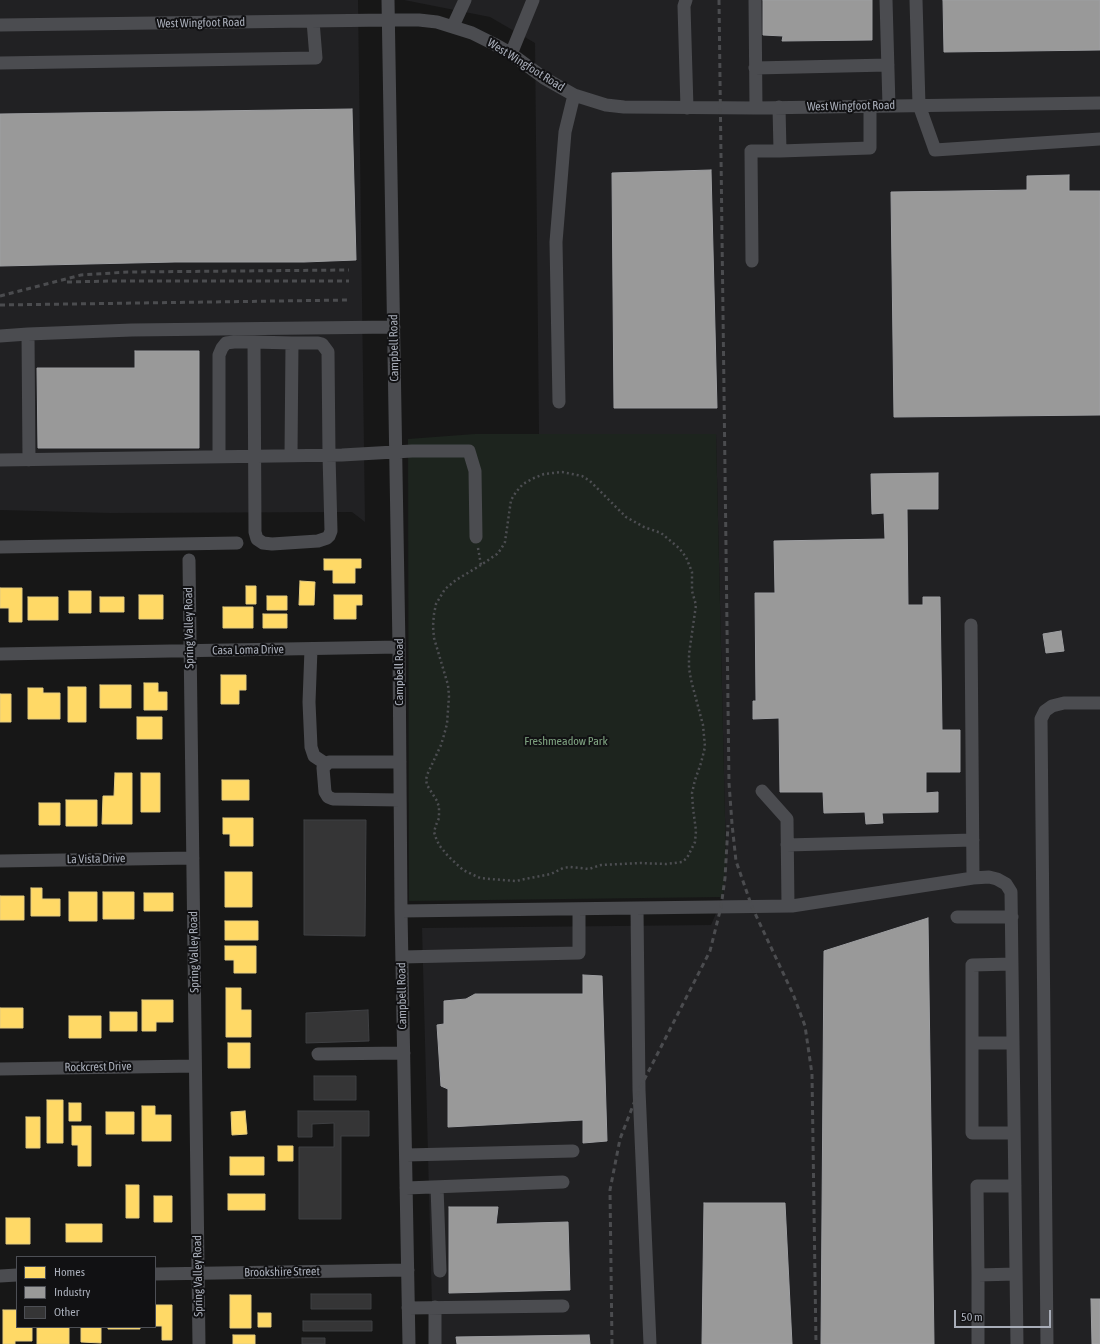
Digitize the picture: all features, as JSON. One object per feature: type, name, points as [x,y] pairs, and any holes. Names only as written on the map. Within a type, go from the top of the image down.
[{"type":"street","name":"Campbell Road","points":[[388,0],[399,648],[401,911],[409,1344]]},
{"type":"street","points":[[453,26],[465,0]]},
{"type":"street","points":[[511,54],[534,0]]},
{"type":"street","points":[[686,0],[684,6],[687,108]]},
{"type":"street","points":[[755,0],[756,108]]},
{"type":"street","points":[[886,0],[889,106]]},
{"type":"street","points":[[916,0],[919,105],[936,150],[1100,139]]},
{"type":"street","name":"West Wingfoot Road","points":[[0,25],[388,20],[419,20],[437,22],[472,33],[494,44],[511,54],[544,78],[574,95],[606,105],[643,108],[756,108],[1100,103]]},
{"type":"street","points":[[0,63],[316,58],[313,21]]},
{"type":"street","points":[[755,68],[888,65]]},
{"type":"street","points":[[559,402],[556,242],[565,132],[574,95]]},
{"type":"street","points":[[752,261],[751,151],[870,148],[870,106]]},
{"type":"street","points":[[779,107],[780,151]]},
{"type":"street","points":[[0,336],[132,330],[394,327]]},
{"type":"street","points":[[28,334],[29,460]]},
{"type":"street","points":[[219,457],[219,355],[226,343],[254,342],[318,343],[325,347],[328,352],[331,531],[329,536],[318,541],[272,544],[262,543],[257,539],[255,532],[254,342]]},
{"type":"street","points":[[291,455],[292,343]]},
{"type":"street","points":[[0,460],[329,455],[469,451],[475,471],[476,537]]},
{"type":"street","points":[[0,547],[237,543]]},
{"type":"street","name":"Spring Valley Road","points":[[188,560],[199,1344]]},
{"type":"street","points":[[971,625],[973,878]]},
{"type":"street","name":"Casa Loma Drive","points":[[0,654],[399,648]]},
{"type":"street","points":[[311,649],[309,702],[311,747],[314,756],[326,764]]},
{"type":"street","points":[[1047,1344],[1041,719],[1045,711],[1052,706],[1064,703],[1100,703]]},
{"type":"street","points":[[400,762],[329,762],[323,768],[325,792],[333,799],[400,800]]},
{"type":"street","points":[[762,790],[787,819],[788,906]]},
{"type":"street","points":[[787,845],[973,840]]},
{"type":"street","name":"La Vista Drive","points":[[0,861],[193,858]]},
{"type":"street","points":[[401,911],[788,906],[973,878],[989,877],[1006,884],[1011,892],[1012,917],[1017,1344]]},
{"type":"street","points":[[402,957],[579,953],[579,909]]},
{"type":"street","points":[[637,909],[639,1090],[650,1344]]},
{"type":"street","points":[[957,917],[1012,917]]},
{"type":"street","points":[[1012,964],[972,965],[972,1133],[1014,1133]]},
{"type":"street","points":[[972,1043],[1013,1043]]},
{"type":"street","points":[[318,1054],[404,1053]]},
{"type":"street","name":"Rockcrest Drive","points":[[0,1069],[196,1066]]},
{"type":"street","points":[[406,1155],[572,1151]]},
{"type":"street","points":[[406,1188],[563,1182]]},
{"type":"street","points":[[978,1344],[977,1186],[1015,1186]]},
{"type":"street","points":[[437,1187],[440,1271]]},
{"type":"street","name":"Brookshire Street","points":[[156,1274],[408,1270]]},
{"type":"street","points":[[978,1275],[1016,1274]]},
{"type":"street","points":[[0,1276],[16,1275]]},
{"type":"street","points":[[408,1308],[563,1306]]},
{"type":"street","points":[[435,1307],[435,1344]]},
{"type":"path","points":[[562,472],[582,476],[590,481],[626,517],[639,525],[661,533],[679,548],[686,557],[692,572],[692,591],[696,605],[689,654],[689,668],[703,726],[704,747],[692,793],[692,808],[696,831],[695,842],[687,858],[682,862],[666,864],[640,863],[601,866],[589,869],[570,866],[551,874],[525,880],[490,879],[480,878],[463,870],[439,845],[434,832],[439,818],[439,807],[427,785],[426,780],[442,745],[447,724],[449,696],[448,685],[434,638],[434,614],[436,604],[445,589],[456,580],[481,565],[497,554],[505,542],[512,500],[516,492],[523,484],[534,478],[544,474],[562,472]]},
{"type":"path","points":[[476,537],[481,565]]},
{"type":"shaded area","points":[[0,0],[358,0],[365,522],[352,512],[110,513],[0,510]]},
{"type":"shaded area","points":[[404,0],[1100,0],[1100,1344],[433,1344],[422,928],[711,925],[723,897],[726,860],[716,434],[539,435],[535,43],[490,17]]},
{"type":"green space","name":"Freshmeadow Park","points":[[475,434],[716,434],[726,860],[723,897],[409,901],[408,439]]},
{"type":"building: Homes","points":[[324,559],[361,559],[361,568],[355,568],[355,583],[333,583],[333,570],[324,570]]},
{"type":"building: Homes","points":[[300,581],[315,582],[314,605],[299,605]]},
{"type":"building: Homes","points":[[246,586],[256,586],[256,604],[246,604]]},
{"type":"building: Homes","points":[[0,588],[22,588],[22,622],[9,622],[9,608],[0,608]]},
{"type":"building: Homes","points":[[69,591],[91,591],[91,613],[69,613]]},
{"type":"building: Homes","points":[[139,595],[163,595],[163,619],[139,619]]},
{"type":"building: Homes","points":[[334,595],[362,595],[362,605],[356,605],[356,619],[334,619]]},
{"type":"building: Homes","points":[[267,596],[287,596],[287,610],[267,610]]},
{"type":"building: Homes","points":[[28,597],[58,597],[58,620],[28,620]]},
{"type":"building: Homes","points":[[100,597],[124,597],[124,612],[100,612]]},
{"type":"building: Homes","points":[[223,607],[253,607],[253,628],[223,628]]},
{"type":"building: Homes","points":[[263,614],[287,614],[287,628],[263,628]]},
{"type":"building: Homes","points":[[221,675],[246,675],[246,690],[239,690],[239,704],[221,704]]},
{"type":"building: Homes","points":[[144,683],[158,683],[158,692],[167,692],[167,710],[144,710]]},
{"type":"building: Homes","points":[[100,685],[131,685],[131,708],[100,708]]},
{"type":"building: Homes","points":[[68,687],[86,687],[86,722],[68,722]]},
{"type":"building: Homes","points":[[28,688],[43,688],[43,693],[60,693],[60,719],[28,719]]},
{"type":"building: Homes","points":[[0,694],[11,694],[11,722],[0,722]]},
{"type":"building: Homes","points":[[137,717],[162,717],[162,739],[137,739]]},
{"type":"building: Homes","points":[[115,773],[132,773],[132,824],[102,824],[103,796],[114,796]]},
{"type":"building: Homes","points":[[141,773],[160,773],[160,812],[141,812]]},
{"type":"building: Homes","points":[[222,780],[249,780],[249,800],[222,800]]},
{"type":"building: Homes","points":[[66,800],[97,800],[97,826],[66,826]]},
{"type":"building: Homes","points":[[39,803],[60,803],[60,825],[39,825]]},
{"type":"building: Homes","points":[[223,818],[253,818],[253,846],[230,846],[230,834],[223,834]]},
{"type":"building: Homes","points":[[225,872],[252,872],[252,907],[225,907]]},
{"type":"building: Homes","points":[[31,888],[42,888],[42,899],[60,899],[60,916],[31,916]]},
{"type":"building: Homes","points":[[69,892],[97,892],[97,921],[69,921]]},
{"type":"building: Homes","points":[[103,892],[134,892],[134,919],[103,919]]},
{"type":"building: Homes","points":[[144,893],[173,893],[173,911],[144,911]]},
{"type":"building: Homes","points":[[0,896],[24,896],[24,920],[0,920]]},
{"type":"building: Homes","points":[[225,921],[258,921],[258,940],[225,940]]},
{"type":"building: Homes","points":[[225,946],[256,946],[256,973],[234,973],[234,960],[225,960]]},
{"type":"building: Homes","points":[[226,988],[241,988],[241,1010],[251,1010],[251,1037],[226,1037]]},
{"type":"building: Homes","points":[[142,1000],[173,1000],[173,1022],[156,1022],[156,1031],[142,1031]]},
{"type":"building: Homes","points":[[0,1008],[23,1008],[23,1028],[0,1028]]},
{"type":"building: Homes","points":[[110,1012],[137,1012],[137,1031],[110,1031]]},
{"type":"building: Homes","points":[[69,1016],[101,1016],[101,1038],[69,1038]]},
{"type":"building: Homes","points":[[228,1043],[250,1043],[250,1068],[228,1068]]},
{"type":"building: Homes","points":[[47,1100],[63,1100],[63,1143],[47,1143]]},
{"type":"building: Homes","points":[[69,1103],[81,1103],[81,1121],[69,1121]]},
{"type":"building: Homes","points":[[142,1106],[155,1106],[155,1115],[171,1115],[171,1141],[142,1141]]},
{"type":"building: Homes","points":[[245,1111],[247,1134],[232,1135],[231,1112]]},
{"type":"building: Homes","points":[[106,1112],[134,1112],[134,1134],[106,1134]]},
{"type":"building: Homes","points":[[26,1117],[40,1117],[40,1148],[26,1148]]},
{"type":"building: Homes","points":[[72,1126],[91,1126],[91,1166],[78,1166],[78,1145],[72,1145]]},
{"type":"building: Homes","points":[[278,1146],[293,1146],[293,1161],[278,1161]]},
{"type":"building: Homes","points":[[230,1157],[264,1157],[264,1175],[230,1175]]},
{"type":"building: Homes","points":[[126,1185],[139,1185],[139,1218],[126,1218]]},
{"type":"building: Homes","points":[[228,1194],[265,1194],[265,1210],[228,1210]]},
{"type":"building: Homes","points":[[154,1196],[172,1196],[172,1222],[154,1222]]},
{"type":"building: Homes","points":[[6,1218],[30,1218],[30,1244],[6,1244]]},
{"type":"building: Homes","points":[[66,1224],[102,1224],[102,1242],[66,1242]]},
{"type":"building: Homes","points":[[230,1295],[251,1295],[251,1328],[230,1328]]},
{"type":"building: Homes","points":[[156,1305],[172,1305],[172,1340],[162,1340],[162,1326],[156,1326]]},
{"type":"building: Homes","points":[[3,1310],[16,1310],[16,1328],[32,1328],[32,1341],[15,1341],[15,1344],[3,1344]]},
{"type":"building: Homes","points":[[258,1313],[271,1313],[271,1327],[258,1327]]},
{"type":"building: Homes","points":[[37,1328],[69,1328],[69,1344],[37,1344]]},
{"type":"building: Homes","points":[[81,1328],[101,1328],[101,1343],[81,1342]]},
{"type":"building: Homes","points":[[108,1328],[140,1328],[140,1329]]},
{"type":"building: Homes","points":[[233,1335],[255,1335],[255,1344],[233,1344]]},
{"type":"building: Industry","points":[[763,0],[872,0],[872,40],[782,41],[783,36],[763,35]]},
{"type":"building: Industry","points":[[943,0],[1100,0],[1100,50],[944,52]]},
{"type":"building: Industry","points":[[352,109],[356,260],[0,266],[0,114]]},
{"type":"building: Industry","points":[[711,170],[717,408],[614,408],[612,173]]},
{"type":"building: Industry","points":[[1069,175],[1069,191],[1100,191],[1100,415],[894,417],[891,192],[1027,190],[1027,176]]},
{"type":"building: Industry","points":[[135,351],[199,351],[199,448],[38,448],[37,368],[135,368]]},
{"type":"building: Industry","points":[[938,473],[938,509],[907,509],[908,605],[923,605],[923,597],[940,597],[942,730],[960,730],[960,772],[926,772],[926,793],[938,792],[938,812],[882,813],[883,823],[866,824],[865,812],[824,813],[823,792],[780,792],[779,718],[753,719],[753,701],[756,701],[755,593],[775,593],[774,541],[885,539],[884,513],[872,514],[871,474]]},
{"type":"building: Industry","points":[[1061,631],[1064,651],[1046,653],[1043,634]]},
{"type":"building: Industry","points":[[928,918],[934,1344],[821,1344],[824,951]]},
{"type":"building: Industry","points":[[583,975],[602,976],[607,1141],[583,1143],[583,1120],[448,1127],[448,1089],[441,1086],[437,1025],[444,1024],[444,1001],[466,999],[475,994],[583,994]]},
{"type":"building: Industry","points":[[704,1203],[785,1203],[792,1344],[702,1344]]},
{"type":"building: Industry","points":[[449,1207],[498,1207],[496,1224],[568,1222],[570,1290],[449,1293]]},
{"type":"building: Industry","points":[[1091,1299],[1100,1299],[1100,1344],[1092,1344]]},
{"type":"building: Industry","points":[[589,1335],[590,1344],[457,1344],[456,1337]]},
{"type":"building: Other","points":[[304,820],[366,820],[365,936],[304,935]]},
{"type":"building: Other","points":[[368,1010],[369,1041],[306,1043],[306,1013]]},
{"type":"building: Other","points":[[314,1076],[356,1076],[356,1100],[314,1100]]},
{"type":"building: Other","points":[[298,1111],[369,1111],[369,1136],[341,1136],[341,1219],[299,1219],[299,1147],[334,1147],[334,1123],[312,1124],[312,1137],[298,1137]]},
{"type":"building: Other","points":[[311,1294],[371,1294],[371,1309],[311,1309]]},
{"type":"building: Other","points":[[303,1321],[372,1321],[372,1331],[303,1331]]},
{"type":"building: Other","points":[[302,1338],[325,1338],[325,1344],[302,1344]]},
{"type":"railway","points":[[719,0],[729,783],[736,861],[752,907],[793,994],[805,1026],[812,1074],[816,1344]]},
{"type":"railway","points":[[0,296],[81,275],[128,272],[349,270]]},
{"type":"railway","points":[[67,282],[349,281]]},
{"type":"railway","points":[[0,305],[348,300]]},
{"type":"railway","points":[[612,1344],[610,1190],[620,1139],[639,1090],[710,951],[721,907],[725,878],[728,825]]}]
